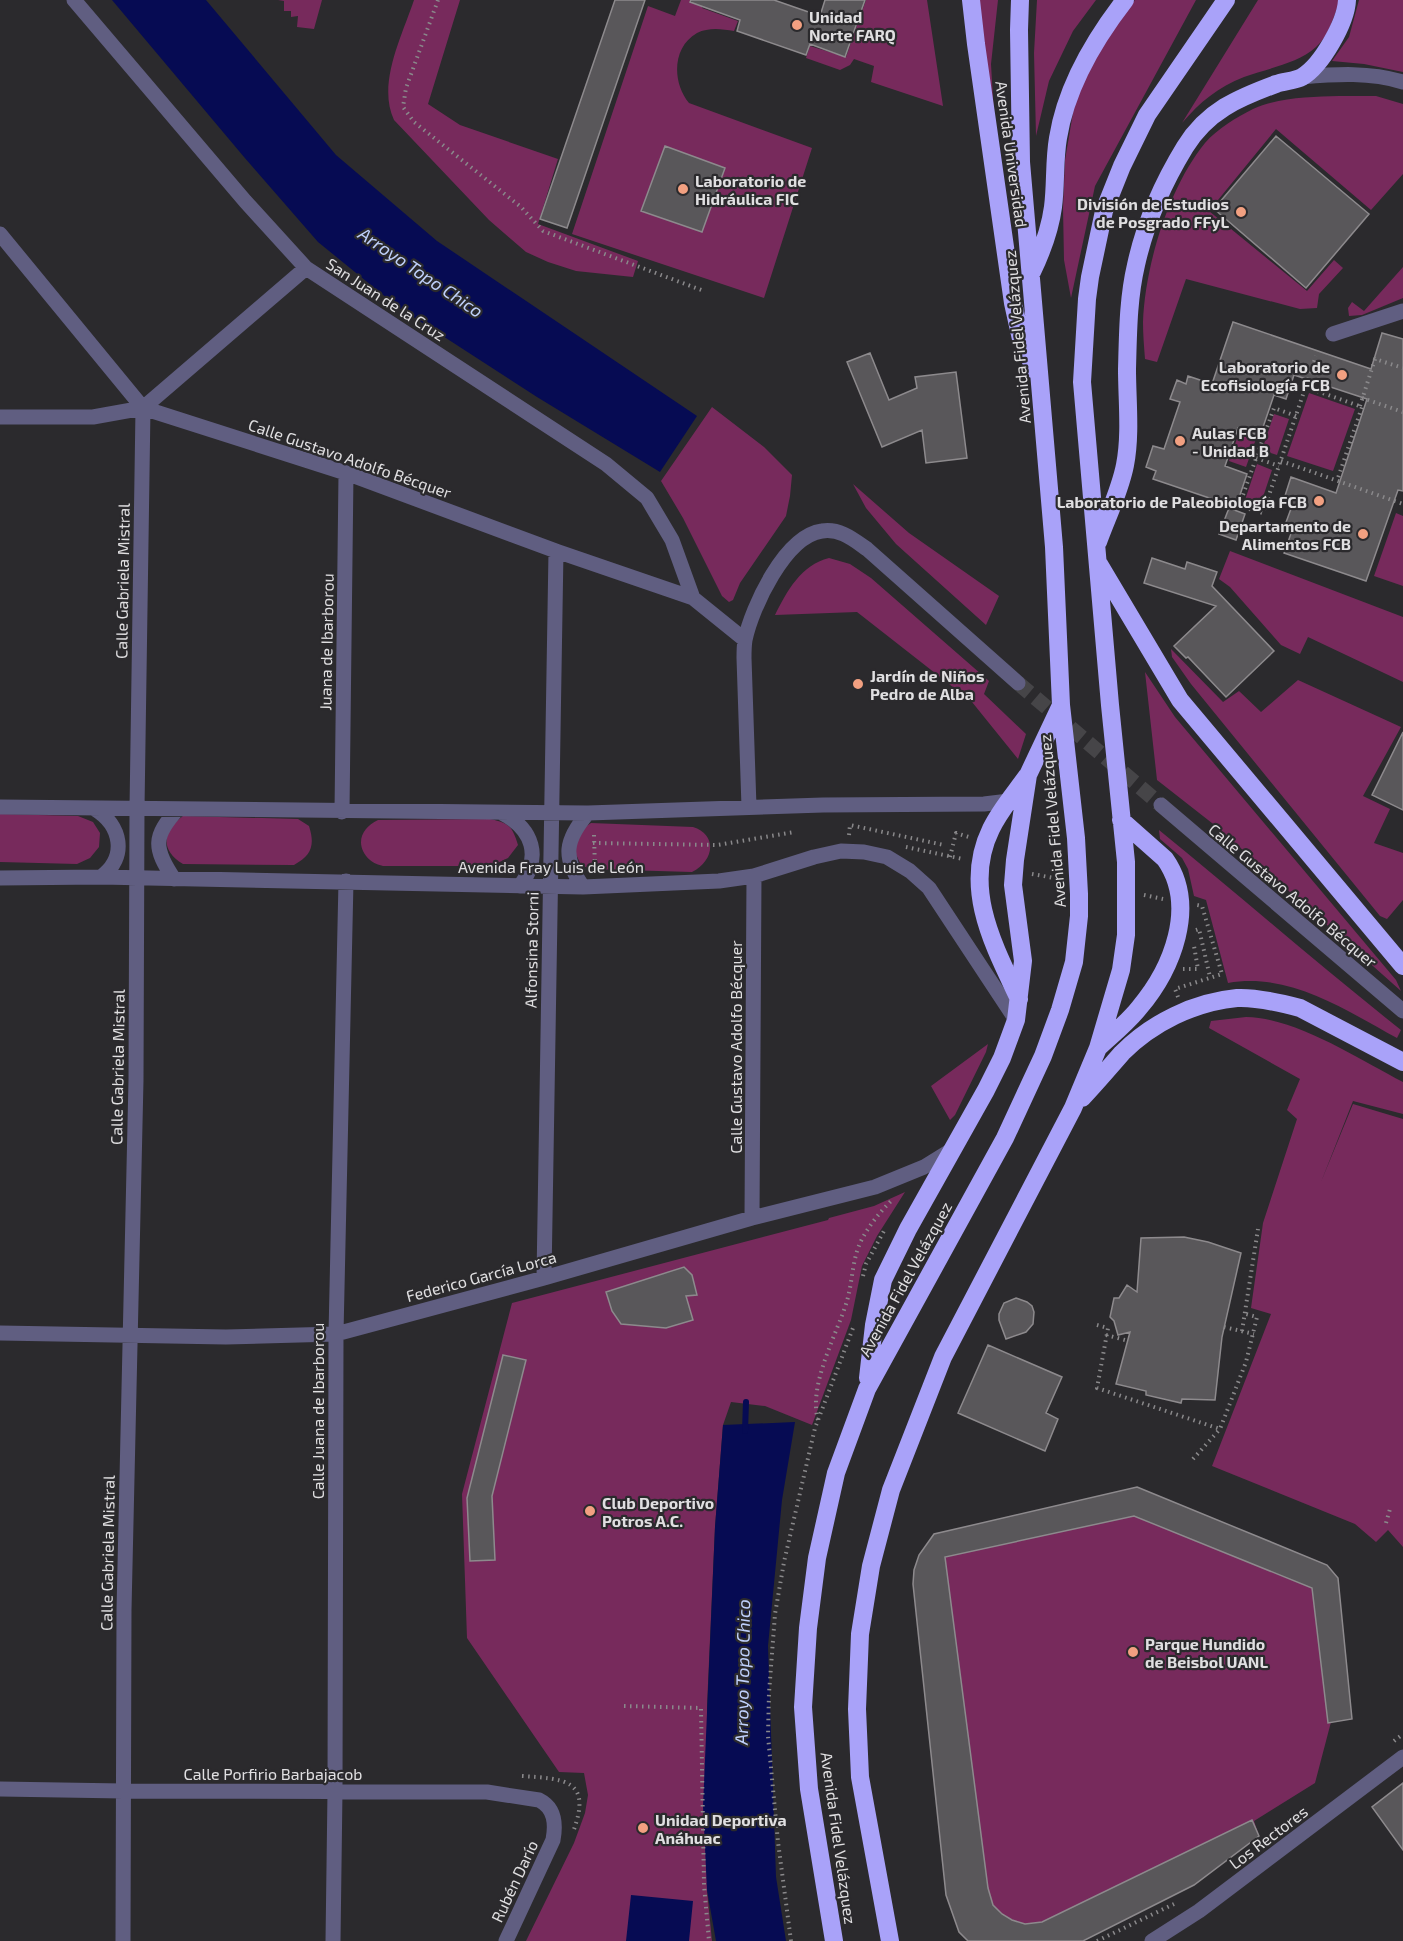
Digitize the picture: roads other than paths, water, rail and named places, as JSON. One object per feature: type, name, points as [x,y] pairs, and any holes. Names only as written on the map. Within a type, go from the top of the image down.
[{"type":"highway","points":[[964,0],[976,44]]},
{"type":"highway","name":"Avenida Universidad","points":[[971,0],[1013,303],[1022,339],[1040,380]]},
{"type":"highway","name":"Avenida Fidel Velázquez","points":[[834,1941],[809,1789],[803,1707],[808,1628],[817,1558],[836,1473],[867,1389],[1005,1138],[1043,1056],[1074,962],[1079,894],[1076,838],[1061,705],[1054,547],[1022,162],[1020,0]]},
{"type":"highway","points":[[1031,273],[1041,253],[1050,225],[1058,137],[1067,103],[1086,58],[1125,0]]},
{"type":"highway","points":[[1199,37],[1212,0]]},
{"type":"highway","points":[[1199,37],[1226,0]]},
{"type":"highway","points":[[1347,0],[1347,12],[1335,38],[1318,62],[1302,77],[1235,99],[1217,111],[1185,146],[1167,179],[1152,215],[1136,265],[1129,315],[1125,465],[1096,554],[1179,700],[1403,966]]},
{"type":"highway","name":"Avenida Fidel Velázquez","points":[[890,1941],[860,1766],[857,1709],[860,1634],[871,1566],[891,1490],[922,1408],[944,1357],[1073,1108],[1098,1048],[1121,970],[1126,935],[1126,862],[1096,554],[1082,382],[1084,347],[1090,276],[1104,211],[1122,166],[1147,115],[1199,37]]},
{"type":"highway","points":[[1019,999],[987,929],[980,899],[979,874],[983,849],[990,829],[1028,775],[1061,705]]},
{"type":"highway","points":[[867,1389],[874,1325],[884,1280],[900,1245],[986,1090],[1002,1058],[1016,1020],[1023,961],[1013,885],[1028,775]]},
{"type":"highway","points":[[1098,1048],[1138,1009],[1165,968],[1179,929],[1179,890],[1176,878],[1165,859],[1122,820]]},
{"type":"highway","points":[[1073,1108],[1124,1052],[1149,1031],[1198,1006],[1231,999],[1268,1001],[1300,1008],[1403,1062]]},
{"type":"street","name":"San Juan de la Cruz","points":[[74,0],[245,201],[306,268],[606,464],[647,498],[672,540],[693,598]]},
{"type":"street","points":[[1302,77],[1341,74],[1382,76],[1403,82]]},
{"type":"street","points":[[0,234],[143,408]]},
{"type":"street","points":[[0,417],[93,417],[143,408],[306,268]]},
{"type":"street","points":[[1333,334],[1403,311]]},
{"type":"street","name":"Calle Gustavo Adolfo Bécquer","points":[[143,408],[346,473],[556,551],[693,598],[745,640]]},
{"type":"street","name":"Calle Gabriela Mistral","points":[[123,1941],[124,1598],[136,1080],[137,809],[143,408]]},
{"type":"street","name":"Juana de Ibarborou","points":[[342,812],[346,473]]},
{"type":"street","points":[[749,807],[745,640],[766,586],[796,544],[812,533],[834,531],[850,537],[867,549],[1018,683]]},
{"type":"street","name":"Alfonsina Storni","points":[[544,1278],[556,551]]},
{"type":"street","points":[[0,807],[592,813],[823,805],[984,804],[1009,801]]},
{"type":"street","name":"Calle Gustavo Adolfo Bécquer","points":[[1161,805],[1403,1011]]},
{"type":"street","points":[[95,809],[105,815],[112,824],[118,840],[118,851],[113,863],[108,872],[101,877]]},
{"type":"street","points":[[174,879],[159,855],[157,844],[167,822],[178,809]]},
{"type":"street","points":[[502,813],[514,819],[523,828],[531,846],[530,868],[520,886]]},
{"type":"street","points":[[590,886],[573,872],[568,850],[570,839],[577,826],[592,813]]},
{"type":"street","name":"Avenida Fray Luis de León","points":[[0,878],[101,877],[590,886],[719,881],[754,876],[840,851],[864,852],[887,857],[910,871],[929,888],[1016,1020]]},
{"type":"street","name":"Calle Gustavo Adolfo Bécquer","points":[[752,1218],[754,876]]},
{"type":"street","name":"Calle Juana de Ibarborou","points":[[333,1941],[336,1334],[346,882]]},
{"type":"street","name":"Federico García Lorca","points":[[0,1333],[226,1337],[336,1334],[544,1278],[752,1218],[875,1187],[924,1167],[953,1149]]},
{"type":"street","name":"Los Rectores","points":[[1156,1938],[1199,1911],[1403,1757]]},
{"type":"street","name":"Calle Porfirio Barbajacob","points":[[0,1789],[487,1792],[533,1798],[545,1803]]},
{"type":"street","name":"Rubén Darío","points":[[506,1941],[553,1840],[554,1815],[545,1803]]},
{"type":"water","points":[[112,0],[206,0],[336,155],[437,241],[697,416],[660,472],[537,397],[398,307],[318,242]]},
{"type":"water","points":[[795,1422],[782,1500],[768,1646],[776,1877],[786,1941],[716,1941],[707,1890],[703,1806],[715,1527],[723,1425]]},
{"type":"water","points":[[631,1895],[693,1901],[689,1941],[626,1941]]},
{"type":"waterway","name":"Arroyo Topo Chico","points":[[745,1431],[746,1402]]},
{"type":"tunnel","points":[[1018,683],[1161,805]]},
{"type":"place","name":"Unidad Norte FARQ","points":[[797,25]]},
{"type":"place","name":"Laboratorio de Hidráulica FIC","points":[[683,189]]},
{"type":"place","name":"División de Estudios de Posgrado FFyL","points":[[1241,212]]},
{"type":"place","name":"Laboratorio de Ecofisiología FCB","points":[[1342,375]]},
{"type":"place","name":"Aulas FCB - Unidad B","points":[[1180,441]]},
{"type":"place","name":"Laboratorio de Paleobiología FCB","points":[[1319,501]]},
{"type":"place","name":"Departamento de Alimentos FCB","points":[[1363,534]]},
{"type":"place","name":"Jardín de Niños Pedro de Alba","points":[[858,684]]},
{"type":"place","name":"Club Deportivo Potros A.C.","points":[[590,1511]]},
{"type":"place","name":"Parque Hundido de Beisbol UANL","points":[[1133,1652]]},
{"type":"place","name":"Unidad Deportiva Anáhuac","points":[[643,1828]]}]
